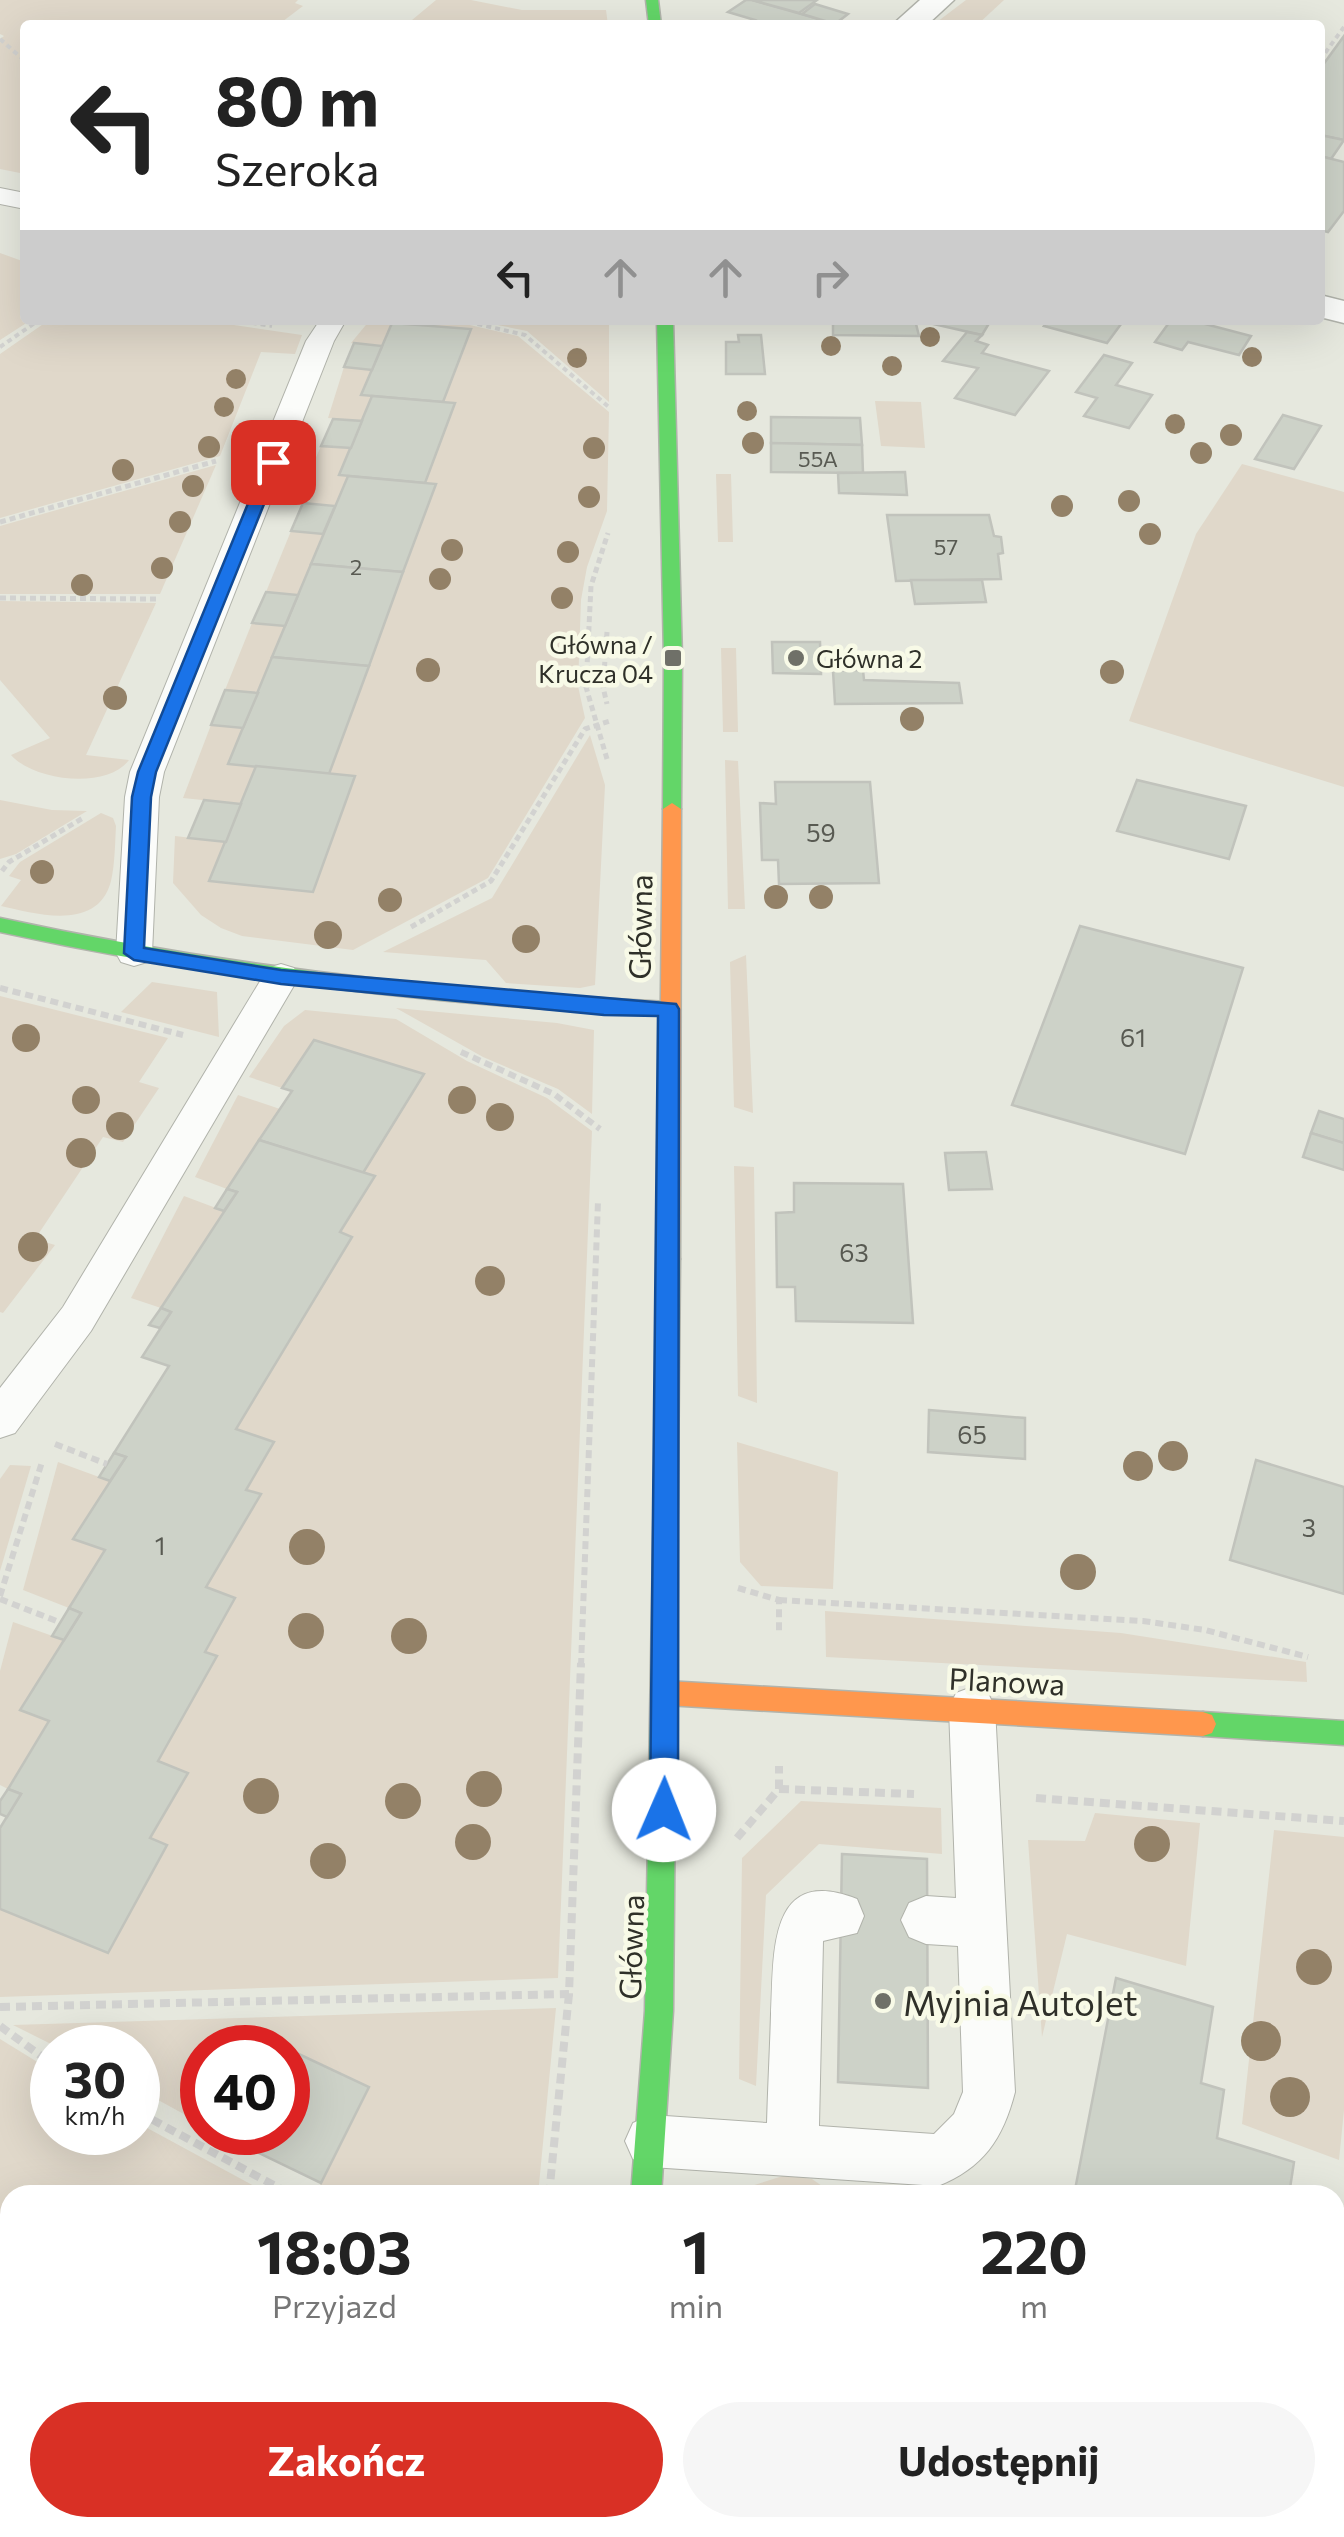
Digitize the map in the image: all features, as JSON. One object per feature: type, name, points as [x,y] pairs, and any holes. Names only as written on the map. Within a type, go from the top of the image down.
[{"type":"street","points":[[914,20],[939,0]]},
{"type":"street","name":"Główna","points":[[647,2185],[659,2010],[666,1694],[673,658],[665,325]]},
{"type":"street","points":[[0,925],[134,953],[281,977],[604,1007],[668,1009]]},
{"type":"street","name":"Planowa","points":[[666,1694],[972,1708],[1344,1733]]},
{"type":"lane","points":[[134,953],[142,797],[147,772],[320,341],[330,325]]},
{"type":"lane","points":[[0,1420],[78,1319],[281,977]]},
{"type":"lane","points":[[651,2141],[938,2160],[964,2143],[978,2124],[989,2092],[972,1708]]},
{"type":"lane","points":[[792,2150],[798,1933],[812,1916],[840,1916]]},
{"type":"lane","points":[[926,1920],[982,1924]]},
{"type":"path","points":[[1325,53],[1344,27]]},
{"type":"path","points":[[0,40],[20,57]]},
{"type":"path","points":[[0,347],[33,325]]},
{"type":"path","points":[[482,325],[525,335],[614,412],[614,394]]},
{"type":"path","points":[[0,522],[202,464],[273,462]]},
{"type":"path","points":[[0,598],[219,599]]},
{"type":"path","points":[[607,619],[604,686],[616,740]]},
{"type":"path","points":[[407,929],[491,881],[585,729],[610,721]]},
{"type":"path","points":[[0,873],[9,862],[88,815]]},
{"type":"path","points":[[0,988],[238,1049]]},
{"type":"path","points":[[600,1148],[601,1109]]},
{"type":"path","points":[[549,2185],[568,1994],[598,1186]]},
{"type":"path","points":[[49,1442],[107,1464]]},
{"type":"path","points":[[0,1599],[59,1622]]},
{"type":"path","points":[[779,1600],[1143,1621],[1206,1630],[1325,1659]]},
{"type":"path","points":[[779,1789],[1102,1800],[1344,1821]]},
{"type":"path","points":[[0,2006],[568,1994]]},
{"type":"path","points":[[0,2026],[30,2048]]},
{"type":"path","points":[[160,2124],[273,2185]]},
{"type":"shaded area","points":[[0,0],[298,0],[295,3],[303,6],[285,20],[20,20],[20,173],[0,169],[0,39],[4,36],[0,34]]},
{"type":"shaded area","points":[[436,0],[471,0],[522,10],[606,10],[607,20],[412,20]]},
{"type":"shaded area","points":[[966,0],[1004,0],[982,20],[940,20]]},
{"type":"shaded area","points":[[0,253],[20,260],[20,325],[23,325],[0,340]]},
{"type":"shaded area","points":[[42,325],[234,325],[302,335],[295,354],[261,352],[220,456],[0,518],[0,354]]},
{"type":"shaded area","points":[[366,325],[392,325],[382,346],[351,343]]},
{"type":"shaded area","points":[[419,325],[470,325],[518,336],[609,412],[607,511],[587,567],[581,600],[578,686],[585,718],[488,878],[353,950],[242,936],[221,928],[201,915],[173,883],[175,836],[226,842],[210,881],[313,892],[355,777],[329,774],[436,485],[425,483],[455,404],[443,402],[471,329]]},
{"type":"shaded area","points":[[498,325],[609,325],[609,402],[527,331]]},
{"type":"shaded area","points":[[344,367],[372,370],[361,394],[372,396],[362,421],[328,418]]},
{"type":"shaded area","points":[[875,401],[921,402],[925,448],[881,446]]},
{"type":"shaded area","points":[[321,446],[351,448],[339,475],[348,476],[335,506],[296,503]]},
{"type":"shaded area","points":[[1242,464],[1344,492],[1344,787],[1129,721],[1196,534]]},
{"type":"shaded area","points":[[216,465],[160,594],[0,594],[0,526]]},
{"type":"shaded area","points":[[716,474],[731,474],[733,542],[718,542]]},
{"type":"shaded area","points":[[291,531],[323,534],[298,595],[266,592]]},
{"type":"shaded area","points":[[0,601],[156,603],[86,755],[129,760],[119,769],[88,778],[53,776],[22,764],[11,755],[50,738],[0,680]]},
{"type":"shaded area","points":[[252,623],[285,626],[258,693],[225,690]]},
{"type":"shaded area","points":[[721,648],[736,648],[738,732],[723,732]]},
{"type":"shaded area","points":[[211,725],[243,728],[228,763],[256,766],[241,804],[183,798]]},
{"type":"shaded area","points":[[590,735],[605,785],[595,985],[580,988],[506,983],[486,960],[383,952],[492,898]]},
{"type":"shaded area","points":[[725,760],[738,761],[745,909],[728,909]]},
{"type":"shaded area","points":[[0,800],[52,810],[87,811],[16,854],[0,859]]},
{"type":"shaded area","points":[[101,813],[113,818],[116,826],[114,861],[104,897],[93,908],[64,916],[1,906],[21,880],[9,876],[20,862]]},
{"type":"shaded area","points":[[746,955],[753,1113],[734,1107],[730,962]]},
{"type":"shaded area","points":[[152,982],[217,992],[219,1037],[121,1012]]},
{"type":"shaded area","points":[[0,996],[168,1038],[139,1082],[159,1088],[123,1142],[103,1137],[35,1239],[55,1245],[3,1313],[0,1312]]},
{"type":"shaded area","points":[[396,1008],[594,1030],[592,1114],[558,1089],[483,1057]]},
{"type":"shaded area","points":[[305,1010],[396,1019],[467,1061],[547,1098],[592,1131],[558,1978],[0,1997],[0,1909],[108,1953],[167,1846],[150,1838],[188,1773],[158,1761],[217,1657],[205,1652],[206,1587],[260,1495],[246,1490],[274,1443],[236,1429],[351,1238],[340,1232],[363,1173],[424,1074],[314,1041],[282,1088],[249,1077],[284,1026]]},
{"type":"shaded area","points":[[238,1095],[280,1109],[227,1189],[195,1177]]},
{"type":"shaded area","points":[[734,1166],[754,1167],[757,1403],[738,1396]]},
{"type":"shaded area","points":[[184,1196],[224,1211],[161,1308],[131,1298]]},
{"type":"shaded area","points":[[737,1442],[838,1472],[833,1589],[761,1586],[740,1562]]},
{"type":"shaded area","points":[[58,1462],[110,1481],[73,1539],[105,1550],[69,1608],[23,1590]]},
{"type":"shaded area","points":[[10,1465],[31,1466],[0,1571],[0,1479]]},
{"type":"shaded area","points":[[825,1611],[1121,1633],[1306,1662],[1307,1682],[826,1657]]},
{"type":"shaded area","points":[[13,1622],[64,1640],[21,1710],[49,1721],[8,1789],[0,1785],[0,1671]]},
{"type":"shaded area","points":[[801,1801],[941,1808],[942,1854],[819,1844],[766,1895],[756,2086],[739,2079],[742,1858]]},
{"type":"shaded area","points":[[1095,1813],[1200,1823],[1186,1966],[1067,1934],[1042,2037],[1028,1840],[1085,1841]]},
{"type":"shaded area","points":[[1274,1830],[1344,1837],[1344,2110],[1339,2160],[1242,2124]]},
{"type":"shaded area","points":[[556,2008],[539,2185],[320,2185],[368,2087],[310,2059],[310,2025],[180,2025],[180,2112],[160,2101],[160,2025],[30,2025],[30,2034],[13,2025]]},
{"type":"shaded area","points":[[0,2039],[30,2057],[30,2155],[160,2155],[160,2135],[180,2146],[180,2155],[197,2155],[253,2185],[0,2185]]},
{"type":"shaded area","points":[[786,2175],[812,2179],[821,2185],[754,2185]]},
{"type":"building","points":[[752,0],[819,19],[755,20],[728,12]]},
{"type":"building","points":[[752,0],[817,0],[799,13]]},
{"type":"building","points":[[815,4],[848,14],[840,20],[822,20],[802,14]]},
{"type":"building","points":[[1344,36],[1344,140],[1325,136],[1325,62]]},
{"type":"building","points":[[1325,136],[1344,140],[1331,159],[1325,157]]},
{"type":"building","points":[[1325,157],[1344,162],[1344,211],[1328,232]]},
{"type":"building","points":[[391,325],[471,329],[443,402],[361,395]]},
{"type":"building","points":[[833,325],[916,325],[919,336],[833,335]]},
{"type":"building","points":[[938,325],[988,325],[982,335]]},
{"type":"building","points":[[1045,325],[1120,325],[1107,343]]},
{"type":"building","points":[[1167,325],[1209,325],[1251,336],[1239,355],[1188,342],[1182,350],[1155,342]]},
{"type":"building","points":[[967,332],[982,335],[976,341],[988,345],[982,353],[1049,371],[1015,415],[955,398],[978,368],[943,361]]},
{"type":"building","points":[[738,335],[761,335],[765,374],[726,374],[726,342],[739,342]]},
{"type":"building","points":[[354,343],[382,346],[372,370],[344,367]]},
{"type":"building","points":[[1104,355],[1132,363],[1116,385],[1152,395],[1129,428],[1084,416],[1097,398],[1076,392]]},
{"type":"building","points":[[372,396],[455,403],[425,483],[339,475]]},
{"type":"building","points":[[1283,415],[1321,426],[1294,469],[1255,459]]},
{"type":"building","points":[[771,417],[860,418],[862,445],[771,443]]},
{"type":"building","points":[[333,419],[362,421],[351,448],[321,446]]},
{"type":"building","points":[[771,443],[862,445],[863,473],[771,472]]},
{"type":"building","points":[[905,472],[907,495],[839,493],[838,473]]},
{"type":"building","points":[[348,476],[436,484],[403,572],[311,564]]},
{"type":"building","points":[[303,503],[335,506],[323,534],[291,531]]},
{"type":"building","points":[[887,515],[989,515],[994,536],[1001,537],[1001,579],[896,581]]},
{"type":"building","points":[[311,564],[403,572],[369,666],[272,657]]},
{"type":"building","points":[[911,580],[982,580],[986,602],[915,604]]},
{"type":"building","points":[[266,592],[298,595],[285,626],[252,623]]},
{"type":"building","name":"Główna 2","points":[[772,642],[820,642],[821,674],[773,673]]},
{"type":"building","points":[[272,657],[369,666],[329,774],[228,764]]},
{"type":"building","points":[[863,670],[864,680],[959,683],[962,703],[835,704],[833,671]]},
{"type":"building","points":[[225,690],[258,693],[243,728],[211,725]]},
{"type":"building","points":[[256,766],[355,776],[313,892],[209,881]]},
{"type":"building","points":[[1137,780],[1246,806],[1229,859],[1117,831]]},
{"type":"building","points":[[775,782],[870,782],[879,883],[779,884],[778,860],[762,860],[760,803],[776,804]]},
{"type":"building","points":[[204,800],[241,804],[226,842],[188,838]]},
{"type":"building","points":[[1080,926],[1243,968],[1185,1154],[1012,1105]]},
{"type":"building","points":[[314,1040],[424,1074],[363,1173],[259,1140],[292,1091],[282,1088]]},
{"type":"building","points":[[1319,1111],[1344,1119],[1344,1143],[1311,1133]]},
{"type":"building","points":[[1311,1133],[1344,1143],[1344,1170],[1303,1157]]},
{"type":"building","points":[[259,1140],[375,1176],[340,1232],[352,1237],[236,1429],[274,1442],[246,1490],[261,1494],[206,1587],[235,1598],[205,1652],[217,1656],[158,1761],[188,1773],[150,1838],[167,1845],[108,1953],[0,1909],[0,1828],[21,1794],[8,1789],[49,1721],[20,1710],[81,1613],[69,1608],[105,1550],[73,1539],[126,1457],[114,1453],[169,1366],[142,1357],[171,1312],[161,1308],[237,1192],[227,1189]]},
{"type":"building","points":[[986,1152],[992,1189],[949,1190],[945,1153]]},
{"type":"building","points":[[794,1183],[903,1184],[913,1323],[796,1321],[795,1287],[777,1287],[776,1213],[794,1212]]},
{"type":"building","points":[[227,1189],[237,1192],[224,1211],[215,1208]]},
{"type":"building","points":[[161,1308],[171,1312],[160,1328],[149,1325]]},
{"type":"building","points":[[929,1410],[1025,1418],[1025,1459],[928,1452]]},
{"type":"building","points":[[114,1453],[126,1457],[110,1481],[99,1477]]},
{"type":"building","points":[[1256,1460],[1344,1487],[1344,1594],[1230,1560]]},
{"type":"building","points":[[69,1608],[81,1613],[64,1640],[52,1636]]},
{"type":"building","points":[[8,1789],[21,1794],[7,1817],[0,1814],[0,1801]]},
{"type":"building","name":"Myjnia AutoJet","points":[[842,1854],[927,1859],[928,2088],[838,2082]]},
{"type":"building","points":[[1116,1978],[1213,2007],[1201,2083],[1224,2090],[1217,2138],[1294,2162],[1291,2185],[1076,2185]]},
{"type":"building","points":[[310,2059],[369,2087],[321,2183],[263,2155],[310,2155]]},
{"type":"traffic: fast","points":[[652,0],[654,20]]},
{"type":"traffic: fast","points":[[665,325],[673,658],[672,809]]},
{"type":"traffic: fast","points":[[0,925],[163,958],[332,983],[501,1000],[668,1009]]},
{"type":"traffic: fast","points":[[647,2185],[659,2011],[669,1259]]},
{"type":"traffic: fast","points":[[1203,1724],[1344,1733]]},
{"type":"traffic: slow","points":[[669,1259],[672,809]]},
{"type":"traffic: slow","points":[[666,1693],[1203,1724]]},
{"type":"place","name":"Główna / Krucza 04","points":[[673,658]]},
{"type":"place","name":"Główna 2","points":[[796,658]]},
{"type":"place","name":"Myjnia AutoJet","points":[[883,2001]]},
{"type":"route","points":[[273,462],[147,772],[142,797],[134,953],[281,977],[604,1007],[668,1009],[664,1810]]}]
